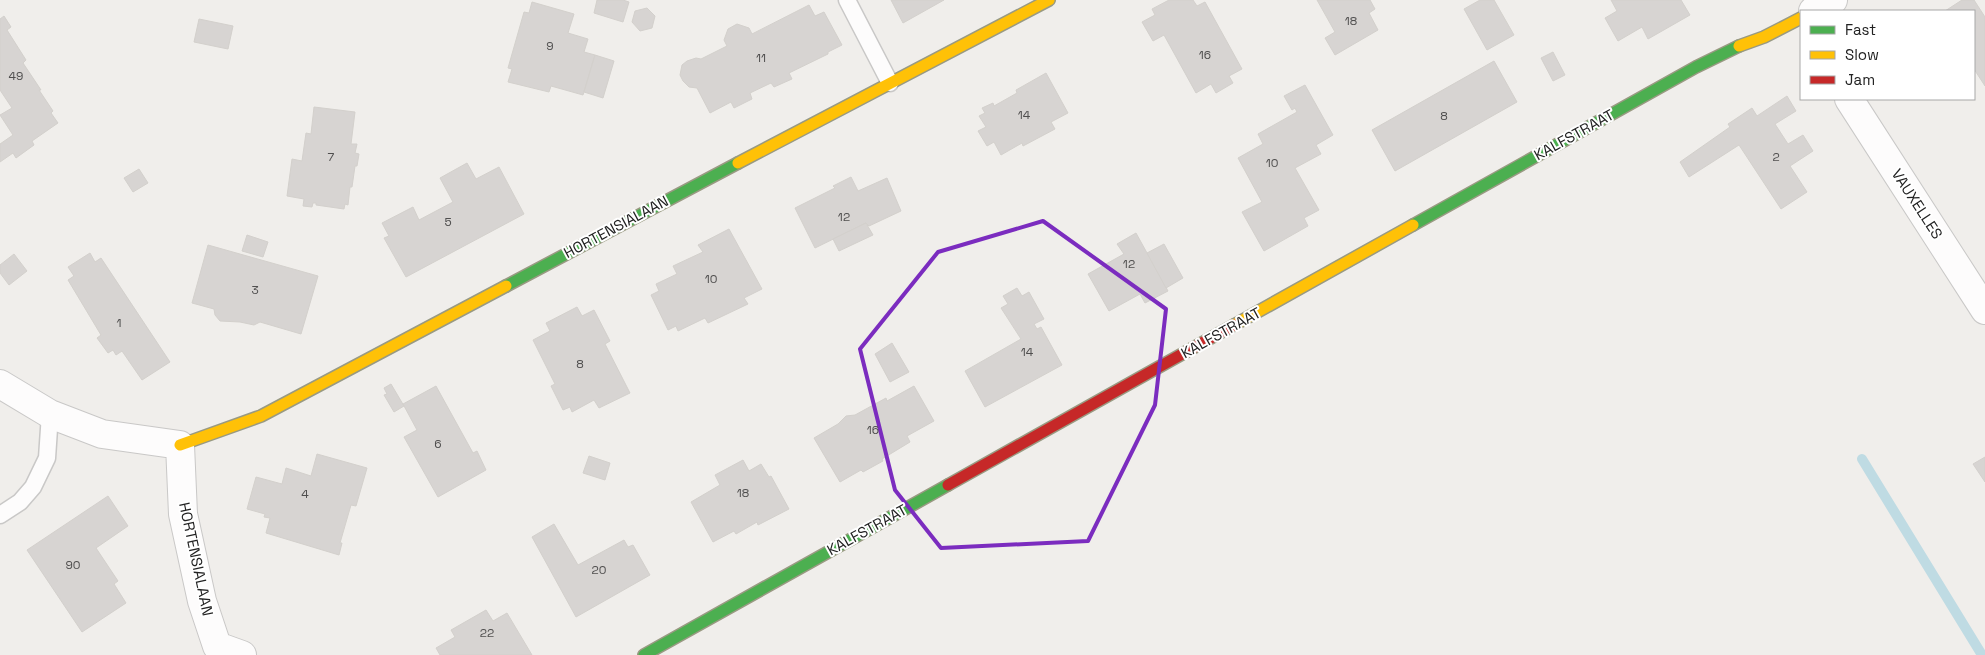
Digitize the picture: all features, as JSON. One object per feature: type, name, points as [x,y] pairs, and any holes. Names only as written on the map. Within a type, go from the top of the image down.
[{"type":"street","name":"HORTENSIALAAN","points":[[0,384],[50,414],[102,434],[180,444],[216,433],[261,416],[1049,0]]},
{"type":"street","name":"KALFSTRAAT","points":[[1817,10],[1833,0]]},
{"type":"street","name":"KALFSTRAAT","points":[[644,655],[1696,67],[1732,48],[1764,37],[1800,20]]},
{"type":"street","name":"VAUXELLES","points":[[1849,100],[1985,310]]},
{"type":"street","name":"HORTENSIALAAN","points":[[180,444],[184,514],[202,601],[217,646],[242,655]]},
{"type":"lane","points":[[847,0],[890,83]]},
{"type":"lane","points":[[0,516],[20,502],[33,487],[48,458],[50,414]]},
{"type":"highlighted area","points":[[1043,221],[1166,309],[1155,405],[1088,541],[941,548],[895,490],[860,349],[938,252]]},
{"type":"building","points":[[597,0],[623,0],[629,2],[623,22],[594,13]]},
{"type":"building","points":[[891,0],[944,0],[903,23]]},
{"type":"building","points":[[1169,0],[1193,0],[1197,6],[1205,2],[1242,69],[1229,76],[1233,83],[1216,93],[1211,84],[1196,93],[1164,35],[1153,41],[1142,22],[1155,15],[1152,9]]},
{"type":"building","points":[[1317,0],[1370,0],[1375,9],[1369,13],[1378,30],[1335,55],[1325,38],[1335,32]]},
{"type":"building","points":[[1480,0],[1494,0],[1514,35],[1487,50],[1464,9]]},
{"type":"building","points":[[1611,0],[1681,0],[1690,15],[1648,39],[1642,27],[1618,41],[1605,18],[1617,11]]},
{"type":"building","points":[[1962,0],[1974,0],[1985,17],[1985,86],[1975,71],[1975,10],[1947,10]]},
{"type":"building","points":[[532,2],[574,14],[568,33],[588,39],[584,52],[595,55],[583,95],[551,86],[549,92],[508,82],[512,69],[508,68],[524,12],[529,13]]},
{"type":"building","points":[[809,5],[815,16],[824,12],[842,45],[789,73],[792,79],[774,87],[771,83],[750,93],[752,99],[734,108],[731,102],[710,113],[697,88],[689,87],[683,81],[680,75],[682,65],[696,58],[701,59],[727,46],[724,40],[728,29],[737,24],[749,28],[752,34]]},
{"type":"building","points":[[647,8],[655,16],[652,28],[640,31],[632,22],[635,11]]},
{"type":"building","points":[[4,16],[11,27],[7,30],[26,60],[23,63],[41,90],[39,90],[53,111],[51,113],[58,123],[32,141],[34,145],[16,158],[13,153],[0,162],[0,144],[13,135],[0,115],[12,108],[0,90],[0,19]]},
{"type":"building","points":[[199,19],[233,26],[228,49],[194,42]]},
{"type":"building","points":[[1553,52],[1565,75],[1553,81],[1541,58]]},
{"type":"building","points":[[595,55],[614,61],[603,98],[584,92]]},
{"type":"building","points":[[1494,61],[1517,102],[1395,171],[1372,130]]},
{"type":"building","points":[[1046,73],[1068,113],[1051,122],[1055,129],[1023,146],[1022,143],[1001,155],[994,142],[987,146],[978,131],[986,127],[979,116],[985,113],[982,108],[993,103],[994,106],[1017,93],[1016,90]]},
{"type":"building","points":[[1305,85],[1333,135],[1316,145],[1321,154],[1295,168],[1319,210],[1304,218],[1308,226],[1264,251],[1242,212],[1262,202],[1238,158],[1263,144],[1258,134],[1297,112],[1295,108],[1292,110],[1284,96]]},
{"type":"building","points":[[1787,96],[1796,111],[1775,124],[1788,144],[1803,135],[1813,151],[1790,166],[1807,192],[1781,209],[1739,145],[1689,177],[1680,162],[1730,127],[1728,124],[1752,108],[1757,116]]},
{"type":"building","points":[[314,107],[355,112],[351,144],[357,144],[355,153],[359,154],[352,187],[350,187],[348,205],[345,204],[344,209],[316,205],[316,203],[313,203],[312,207],[303,206],[304,199],[287,196],[292,159],[302,161],[306,133],[311,134]]},
{"type":"building","points":[[467,163],[476,179],[499,167],[524,214],[406,277],[384,238],[389,236],[382,223],[413,207],[419,220],[453,202],[440,178]]},
{"type":"building","points":[[139,169],[148,183],[133,192],[124,178]]},
{"type":"building","points":[[851,177],[858,191],[887,178],[901,211],[869,226],[866,223],[815,248],[795,208],[835,188],[833,186]]},
{"type":"building","points":[[866,223],[873,235],[839,251],[833,239]]},
{"type":"building","points":[[729,229],[762,289],[744,298],[748,304],[708,323],[705,318],[678,331],[676,326],[668,330],[651,295],[659,291],[656,284],[677,274],[673,266],[703,252],[698,245]]},
{"type":"building","points":[[1136,233],[1168,291],[1145,303],[1140,294],[1109,311],[1088,274],[1124,254],[1117,244]]},
{"type":"building","points":[[247,235],[268,242],[263,257],[242,251]]},
{"type":"building","points":[[1164,244],[1183,278],[1166,288],[1147,253]]},
{"type":"building","points":[[208,245],[318,276],[301,334],[260,322],[254,325],[220,321],[215,315],[214,309],[192,303]]},
{"type":"building","points":[[90,253],[95,262],[101,258],[170,362],[142,380],[122,351],[116,355],[113,350],[108,353],[97,338],[101,335],[68,280],[74,276],[68,267]]},
{"type":"building","points":[[14,254],[27,271],[9,285],[0,273],[0,265]]},
{"type":"building","points":[[1017,288],[1022,296],[1029,292],[1044,319],[1034,324],[1037,329],[1041,327],[1062,365],[985,407],[965,371],[1021,339],[1001,308],[1008,304],[1003,296]]},
{"type":"building","points":[[577,307],[582,316],[594,310],[610,341],[605,344],[630,393],[599,408],[594,400],[572,412],[570,407],[563,410],[551,386],[555,384],[533,340],[550,331],[546,323]]},
{"type":"building","points":[[892,343],[909,372],[890,382],[875,354]]},
{"type":"building","points":[[391,384],[404,406],[394,412],[384,395],[387,394],[384,388]]},
{"type":"building","points":[[436,386],[473,453],[477,451],[486,470],[438,497],[404,437],[417,430],[403,404]]},
{"type":"building","points":[[914,386],[934,421],[907,436],[910,442],[882,459],[883,461],[863,472],[861,470],[840,482],[814,438],[838,424],[846,416],[855,415],[886,398],[887,401]]},
{"type":"building","points":[[317,454],[367,468],[356,506],[351,505],[340,543],[342,543],[339,555],[266,533],[270,518],[264,517],[265,514],[247,509],[256,477],[282,484],[286,468],[311,476]]},
{"type":"building","points":[[589,456],[610,463],[605,480],[583,473]]},
{"type":"building","points":[[1985,457],[1985,482],[1973,464]]},
{"type":"building","points":[[743,460],[749,471],[761,464],[769,477],[771,476],[789,509],[758,525],[757,522],[736,534],[734,531],[713,542],[691,502],[720,485],[715,475]]},
{"type":"building","points":[[108,496],[128,526],[96,548],[118,581],[114,584],[126,603],[82,632],[27,550]]},
{"type":"building","points":[[554,524],[578,565],[624,540],[628,547],[633,545],[650,575],[576,617],[532,537]]},
{"type":"building","points":[[486,610],[493,621],[507,613],[532,655],[440,655],[436,648],[455,637],[451,630]]},
{"type":"waterway","points":[[1862,459],[1982,655]]},
{"type":"traffic: fast","points":[[1413,225],[1696,67],[1739,46]]},
{"type":"traffic: fast","points":[[506,286],[738,163]]},
{"type":"traffic: fast","points":[[644,655],[948,485]]},
{"type":"traffic: slow","points":[[738,163],[1049,0]]},
{"type":"traffic: slow","points":[[1739,46],[1764,37],[1800,19]]},
{"type":"traffic: slow","points":[[1234,325],[1413,225]]},
{"type":"traffic: slow","points":[[180,445],[261,416],[506,286]]},
{"type":"traffic: jam","points":[[948,485],[1234,325]]}]
